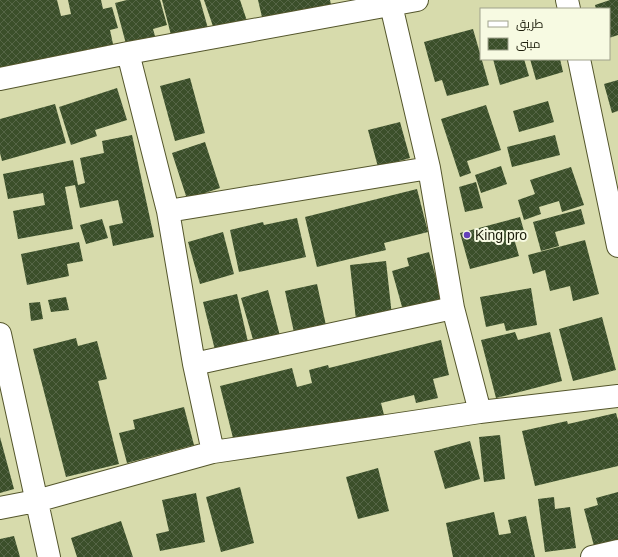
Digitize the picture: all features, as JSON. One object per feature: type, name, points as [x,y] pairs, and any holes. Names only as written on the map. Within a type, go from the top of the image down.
[{"type":"street","points":[[0,79],[128,53],[417,0]]},
{"type":"street","points":[[391,5],[428,168],[453,308],[480,412]]},
{"type":"street","points":[[128,53],[168,211],[194,364],[213,452]]},
{"type":"street","points":[[580,60],[618,246]]},
{"type":"street","points":[[168,211],[428,168]]},
{"type":"street","points":[[194,364],[453,308]]},
{"type":"street","points":[[0,334],[49,557]]},
{"type":"street","points":[[0,508],[36,501],[213,452],[480,412],[618,396]]},
{"type":"street","points":[[592,557],[618,551]]},
{"type":"building","points":[[0,0],[57,0],[61,16],[71,14],[68,0],[101,0],[103,9],[112,7],[118,28],[110,30],[116,58],[0,77]]},
{"type":"building","points":[[127,0],[160,0],[167,25],[153,29],[159,50],[129,55],[115,3]]},
{"type":"building","points":[[162,0],[200,0],[209,32],[171,35]]},
{"type":"building","points":[[204,0],[240,0],[249,27],[217,38]]},
{"type":"building","points":[[258,0],[330,0],[332,9],[265,30]]},
{"type":"building","points":[[610,0],[618,0],[618,35],[610,38],[610,8],[596,8],[595,5]]},
{"type":"building","points":[[473,29],[480,54],[480,60],[482,60],[489,85],[447,96],[442,80],[435,82],[424,42]]},
{"type":"building","points":[[493,60],[524,60],[529,76],[500,85]]},
{"type":"building","points":[[530,60],[560,60],[563,72],[536,80]]},
{"type":"building","points":[[190,78],[205,133],[175,141],[160,86]]},
{"type":"building","points":[[618,80],[618,111],[612,113],[604,84]]},
{"type":"building","points":[[117,88],[127,120],[95,130],[97,136],[71,145],[59,107]]},
{"type":"building","points":[[548,101],[554,122],[519,132],[513,111]]},
{"type":"building","points":[[55,104],[66,143],[2,161],[0,153],[0,119]]},
{"type":"building","points":[[486,105],[501,150],[467,161],[471,173],[460,177],[441,119]]},
{"type":"building","points":[[400,122],[410,158],[378,167],[368,130]]},
{"type":"building","points":[[132,135],[154,237],[113,246],[109,226],[123,223],[118,200],[80,208],[75,185],[65,187],[73,229],[18,239],[13,211],[45,205],[43,193],[8,199],[3,174],[73,160],[78,185],[85,183],[80,158],[104,153],[102,141]]},
{"type":"building","points":[[555,135],[560,155],[512,167],[507,147]]},
{"type":"building","points":[[205,142],[220,188],[187,199],[172,153]]},
{"type":"building","points":[[501,166],[507,184],[481,193],[475,175]]},
{"type":"building","points":[[571,167],[584,205],[562,212],[559,201],[539,207],[541,214],[524,220],[518,200],[535,194],[530,180]]},
{"type":"building","points":[[476,182],[483,208],[465,212],[459,187]]},
{"type":"building","points":[[417,189],[428,232],[384,243],[386,250],[317,267],[305,217]]},
{"type":"building","points":[[581,209],[585,224],[555,232],[559,246],[541,251],[533,222]]},
{"type":"building","points":[[520,217],[524,231],[513,235],[519,256],[470,269],[460,233]]},
{"type":"building","points":[[297,218],[306,257],[239,272],[230,230],[263,222],[264,225]]},
{"type":"building","points":[[102,219],[108,238],[86,244],[80,225]]},
{"type":"building","points":[[223,232],[234,274],[200,284],[188,242]]},
{"type":"building","points":[[585,240],[599,294],[573,301],[570,286],[550,291],[545,270],[533,274],[528,255]]},
{"type":"building","points":[[79,242],[83,261],[67,264],[69,276],[27,285],[21,254]]},
{"type":"building","points":[[429,252],[443,304],[404,314],[392,271],[409,266],[407,258]]},
{"type":"building","points":[[386,261],[392,316],[356,320],[350,265]]},
{"type":"building","points":[[317,284],[327,330],[295,337],[285,291]]},
{"type":"building","points":[[531,288],[537,325],[506,331],[504,323],[486,327],[480,297]]},
{"type":"building","points":[[268,290],[280,336],[254,343],[241,298]]},
{"type":"building","points":[[237,294],[248,342],[215,350],[203,302]]},
{"type":"building","points":[[66,297],[69,310],[51,312],[48,300]]},
{"type":"building","points":[[40,302],[43,319],[31,321],[29,303]]},
{"type":"building","points":[[602,317],[616,370],[573,381],[559,329]]},
{"type":"building","points":[[515,332],[518,340],[550,332],[562,381],[496,398],[481,340]]},
{"type":"building","points":[[76,338],[78,346],[97,341],[107,379],[98,381],[119,464],[66,477],[33,349]]},
{"type":"building","points":[[441,340],[449,375],[433,379],[438,398],[416,403],[414,395],[381,403],[386,423],[234,442],[220,386],[292,368],[297,387],[312,383],[309,370],[328,365],[329,368]]},
{"type":"building","points":[[184,407],[194,445],[127,463],[119,433],[135,429],[133,420]]},
{"type":"building","points":[[616,413],[618,420],[618,466],[535,486],[522,431],[567,421],[568,424]]},
{"type":"building","points":[[500,435],[505,479],[484,482],[479,437]]},
{"type":"building","points":[[0,437],[14,489],[0,493]]},
{"type":"building","points":[[470,441],[480,479],[445,489],[434,451]]},
{"type":"building","points":[[378,468],[389,511],[358,519],[346,477]]},
{"type":"building","points":[[240,487],[254,543],[221,552],[206,497]]},
{"type":"building","points":[[618,492],[618,551],[597,557],[584,509],[598,505],[596,498]]},
{"type":"building","points":[[196,493],[205,542],[160,551],[156,534],[169,531],[162,500]]},
{"type":"building","points":[[554,497],[555,509],[570,507],[576,548],[545,552],[538,499]]},
{"type":"building","points":[[494,512],[499,535],[511,533],[508,520],[526,516],[535,557],[453,557],[446,523]]},
{"type":"building","points":[[121,521],[133,557],[77,557],[71,538]]},
{"type":"building","points":[[14,536],[20,557],[0,557],[0,539]]},
{"type":"place","name":"King pro","points":[[467,235]]}]
